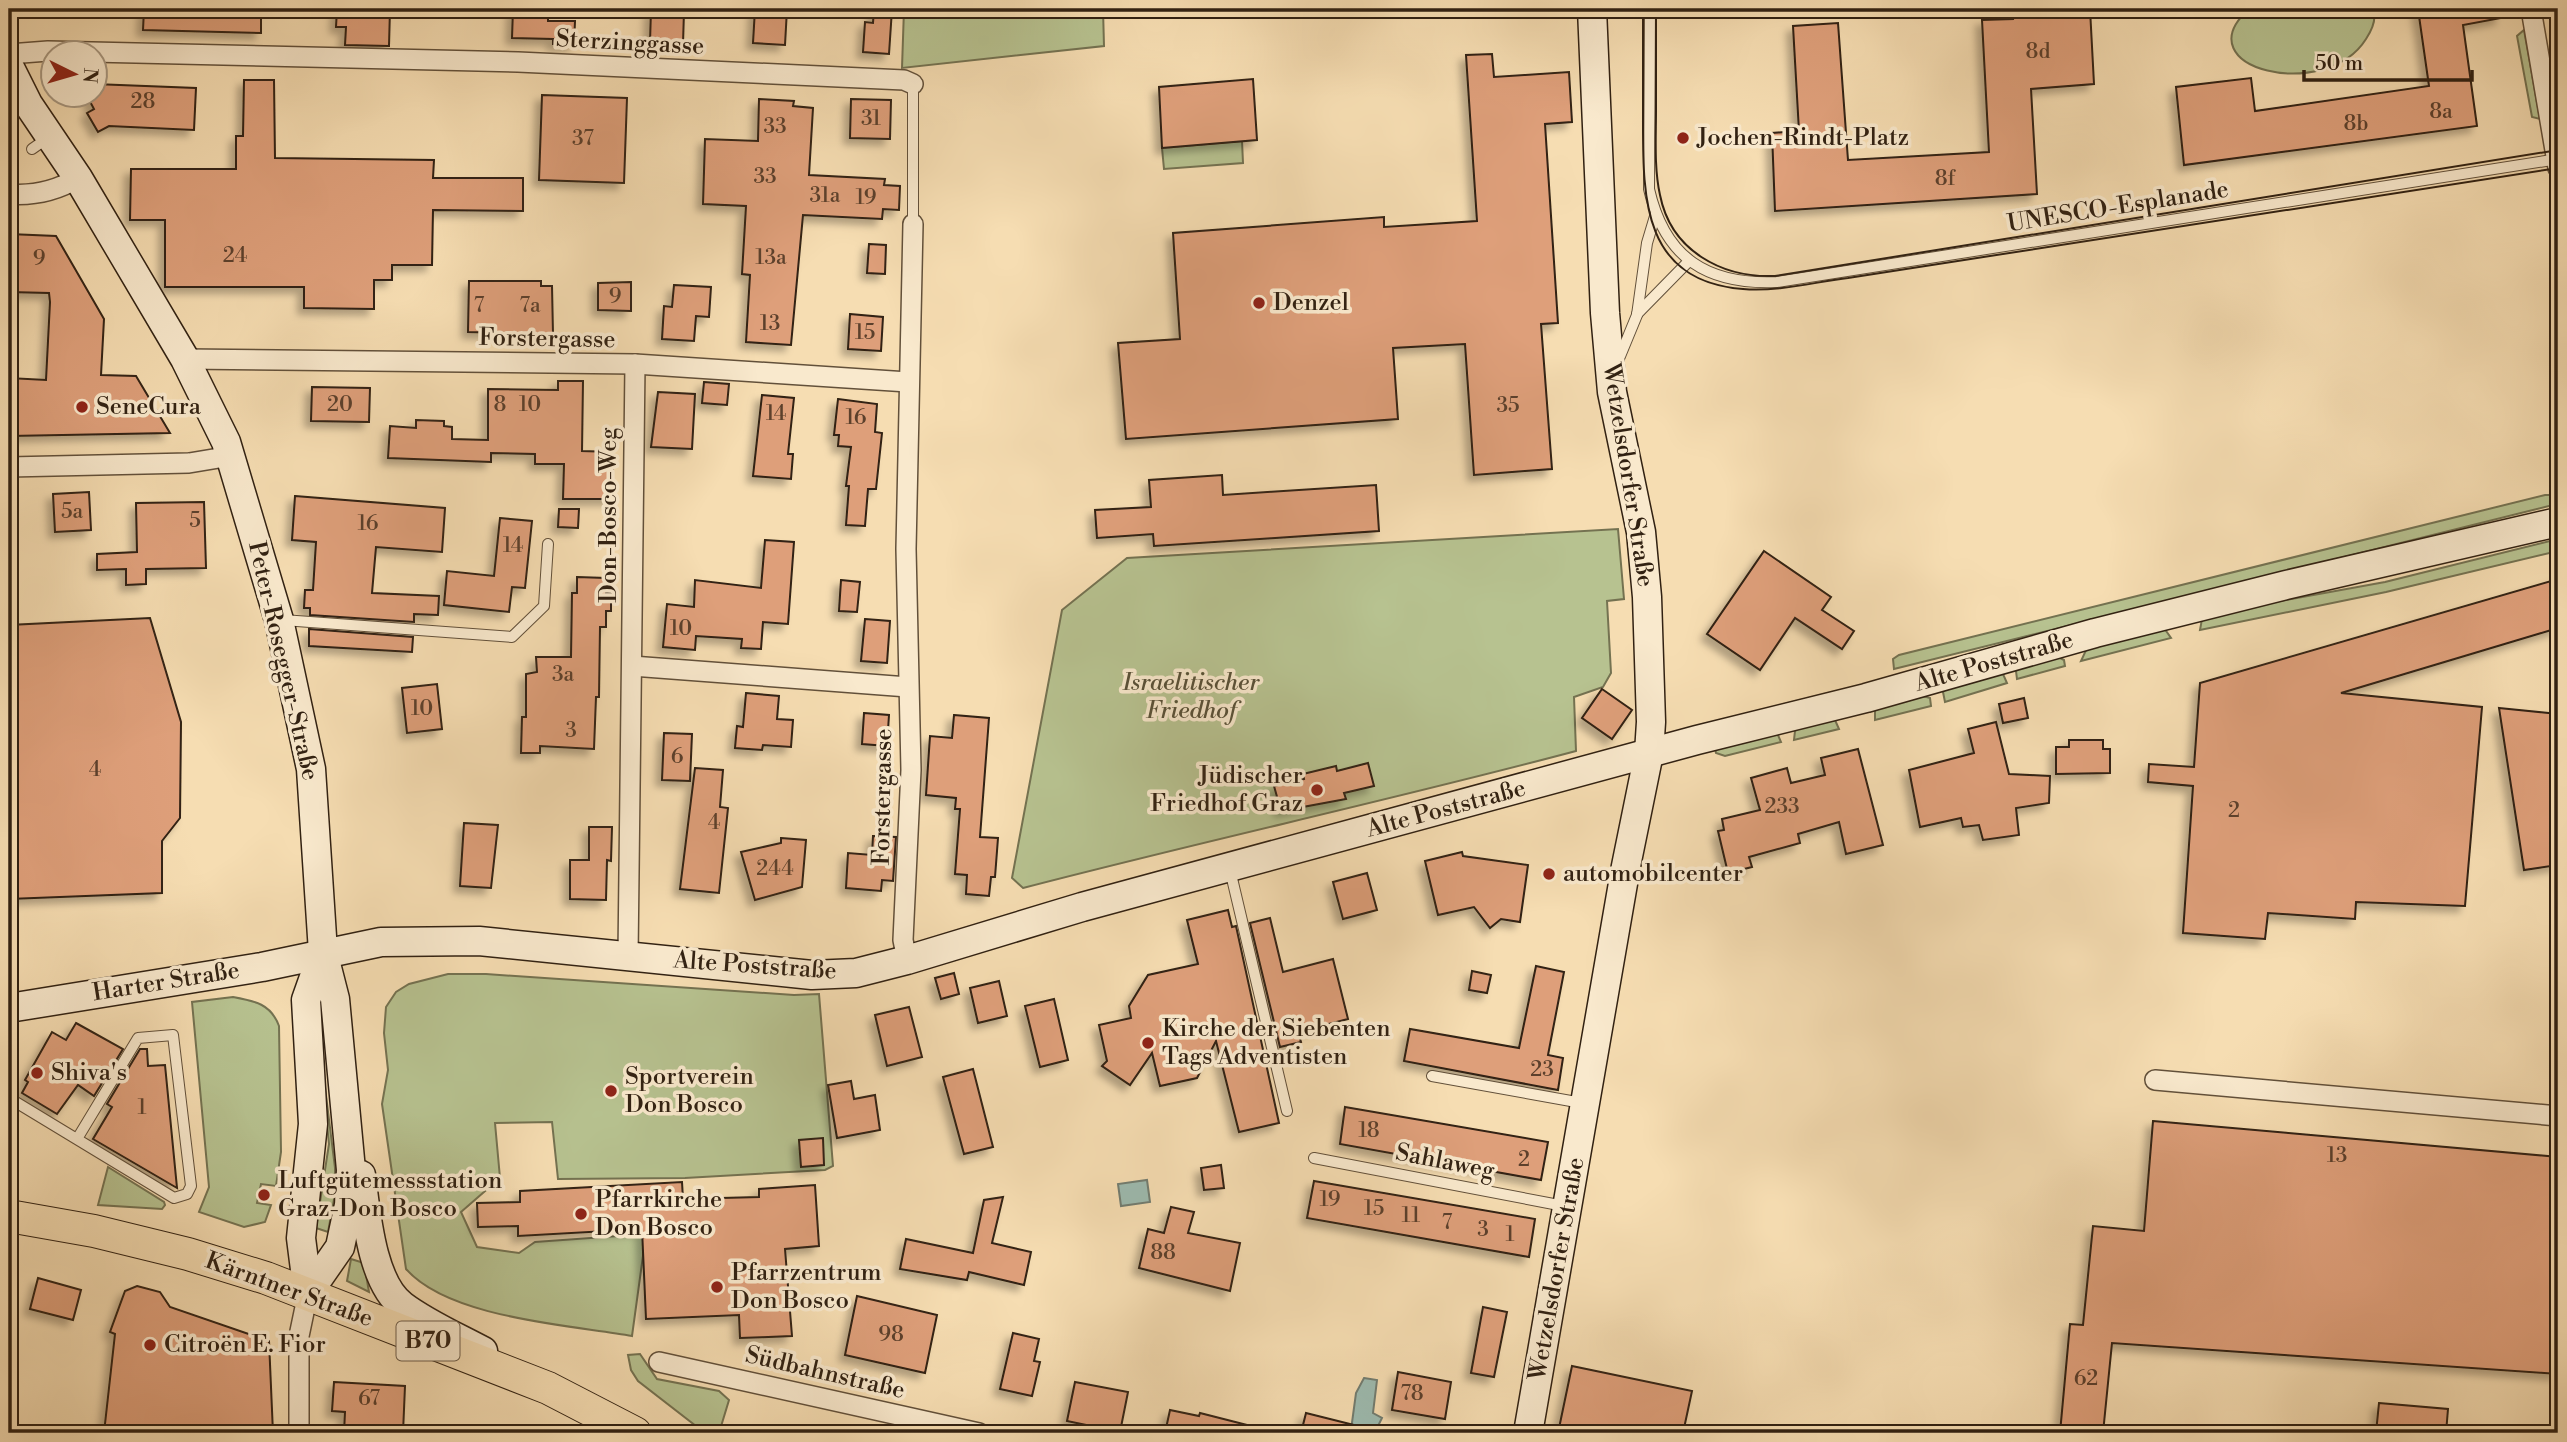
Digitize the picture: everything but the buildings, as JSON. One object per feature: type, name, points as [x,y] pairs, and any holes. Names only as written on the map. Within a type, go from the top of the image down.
[{"type":"main road","name":"Wetzelsdorfer Straße","points":[[1528,1433],[1626,866],[1649,754],[1651,722],[1645,571],[1637,509],[1612,392],[1599,205],[1592,9]]},
{"type":"main road","name":"Peter-Rosegger-Straße","points":[[9,66],[40,143],[78,178],[185,359],[231,456],[279,620],[311,769],[323,952],[335,999],[351,1170],[349,1205],[340,1247],[308,1293]]},
{"type":"main road","name":"Alte Poststraße","points":[[323,952],[381,942],[479,941],[812,975],[856,973],[1229,867],[1866,698],[2181,611],[2558,522]]},
{"type":"main road","name":"Peter-Rosegger-Straße","points":[[308,1293],[301,1238],[313,1124],[306,1000],[323,952]]},
{"type":"main road","name":"Harter Straße","points":[[9,1008],[262,967],[323,952]]},
{"type":"main road","points":[[349,1136],[360,1167],[373,1254],[378,1268],[401,1305],[548,1388]]},
{"type":"main road","name":"Kärntner Straße","points":[[9,1216],[94,1231],[188,1254],[308,1293],[548,1388],[635,1433]]},
{"type":"street","points":[[2531,9],[2558,162]]},
{"type":"street","name":"Sterzinggasse","points":[[9,54],[48,51],[518,62],[904,80],[913,84]]},
{"type":"street","points":[[9,194],[24,195],[60,189],[78,178]]},
{"type":"street","name":"Forstergasse","points":[[908,960],[903,940],[911,770],[908,687],[908,382],[913,224]]},
{"type":"street","name":"Forstergasse","points":[[185,359],[635,364],[908,382]]},
{"type":"street","name":"Don-Bosco-Weg","points":[[628,956],[635,364]]},
{"type":"street","points":[[9,467],[190,463],[231,456]]},
{"type":"street","points":[[632,666],[908,687]]},
{"type":"street","points":[[2155,1080],[2558,1116]]},
{"type":"street","points":[[299,1433],[299,1336],[308,1293]]},
{"type":"street","name":"Südbahnstraße","points":[[659,1362],[979,1433]]},
{"type":"lane","points":[[1612,392],[1618,359],[1637,315],[1647,243],[1656,213],[1650,189],[1650,9]]},
{"type":"lane","name":"Forstergasse","points":[[913,84],[913,224]]},
{"type":"lane","name":"UNESCO-Esplanade","points":[[1656,213],[1671,243],[1700,268],[1741,282],[1777,282],[2558,162]]},
{"type":"lane","points":[[1637,315],[1689,261]]},
{"type":"lane","points":[[279,620],[512,637],[544,606],[548,544]]},
{"type":"lane","points":[[1229,867],[1287,1111]]},
{"type":"lane","points":[[9,1098],[174,1198],[187,1194],[191,1186],[173,1035],[138,1038],[77,1139]]},
{"type":"lane","points":[[1432,1076],[1586,1104]]},
{"type":"lane","name":"Sahlaweg","points":[[1314,1158],[1568,1207]]},
{"type":"green space","points":[[904,9],[1103,9],[1104,46],[902,68]]},
{"type":"green space","points":[[2249,9],[2373,9],[2374,17],[2366,39],[2347,59],[2321,70],[2294,73],[2267,70],[2246,62],[2233,48],[2233,30]]},
{"type":"green space","points":[[2524,30],[2540,119],[2532,117],[2517,36]]},
{"type":"green space","points":[[1242,141],[1243,163],[1164,169],[1162,148]]},
{"type":"green space","points":[[2550,495],[2557,504],[1894,669],[1893,659],[1899,655]]},
{"type":"green space","name":"Israelitischer Friedhof","points":[[1618,529],[1624,599],[1607,601],[1611,673],[1603,687],[1574,697],[1576,751],[1023,888],[1012,878],[1062,610],[1127,558]]},
{"type":"green space","points":[[2558,539],[2558,551],[2386,592],[2200,630],[2202,619],[2258,605],[2385,582]]},
{"type":"green space","points":[[2164,628],[2171,638],[2081,661],[2087,648]]},
{"type":"green space","points":[[2056,656],[2064,660],[2065,666],[2017,679],[2016,671],[2020,667]]},
{"type":"green space","points":[[2003,674],[2007,683],[1945,702],[1943,692],[1947,688]]},
{"type":"green space","points":[[1923,696],[1930,698],[1931,706],[1875,720],[1878,707]]},
{"type":"green space","points":[[1835,720],[1839,729],[1794,740],[1795,731],[1799,727]]},
{"type":"green space","points":[[1774,733],[1781,742],[1725,756],[1716,753],[1715,748]]},
{"type":"green space","name":"Sportverein Don Bosco","points":[[448,974],[486,974],[794,995],[819,994],[833,1166],[825,1170],[685,1178],[558,1179],[552,1122],[495,1123],[500,1178],[461,1212],[477,1247],[519,1253],[535,1242],[646,1234],[632,1336],[512,1317],[451,1299],[425,1285],[406,1269],[382,1104],[388,1070],[384,1033],[386,1007],[396,992],[409,984]]},
{"type":"green space","points":[[233,997],[267,1008],[279,1026],[281,1152],[276,1186],[261,1184],[257,1203],[271,1205],[265,1222],[244,1227],[199,1212],[209,1187],[192,1002]]},
{"type":"green space","points":[[315,1007],[335,1168],[335,1194],[328,1232],[316,1228],[329,1144]]},
{"type":"green space","points":[[108,1167],[165,1205],[162,1209],[98,1205]]},
{"type":"green space","points":[[351,1259],[364,1263],[369,1292],[347,1281]]},
{"type":"green space","points":[[640,1354],[657,1379],[719,1391],[729,1400],[719,1433],[705,1433],[638,1381],[631,1370],[628,1355]]},
{"type":"water","points":[[1147,1180],[1150,1202],[1121,1206],[1118,1184]]},
{"type":"water","points":[[1364,1378],[1377,1380],[1373,1413],[1382,1418],[1376,1430],[1378,1433],[1356,1433],[1351,1430],[1356,1393]]},
{"type":"tram line","points":[[1643,9],[1644,178],[1655,231],[1667,253],[1685,270],[1710,283],[1743,289],[1796,286],[2558,168]]},
{"type":"tram line","points":[[1656,9],[1656,164],[1666,215],[1675,232],[1687,246],[1702,257],[1718,266],[1755,275],[1775,276],[2558,150]]},
{"type":"place","name":"Jochen-Rindt-Platz","points":[[1683,138]]},
{"type":"place","name":"Denzel","points":[[1259,303]]},
{"type":"place","name":"SeneCura","points":[[82,407]]},
{"type":"place","name":"Jüdischer Friedhof Graz","points":[[1317,790]]},
{"type":"place","name":"automobilcenter","points":[[1549,874]]},
{"type":"place","name":"Kirche der Siebenten Tags Adventisten","points":[[1148,1043]]},
{"type":"place","name":"Shiva's","points":[[37,1073]]},
{"type":"place","name":"Sportverein Don Bosco","points":[[611,1091]]},
{"type":"place","name":"Luftgütemessstation Graz-Don Bosco","points":[[264,1195]]},
{"type":"place","name":"Pfarrkirche Don Bosco","points":[[581,1214]]},
{"type":"place","name":"Pfarrzentrum Don Bosco","points":[[717,1287]]},
{"type":"place","name":"Citroën E. Fior","points":[[150,1345]]}]
